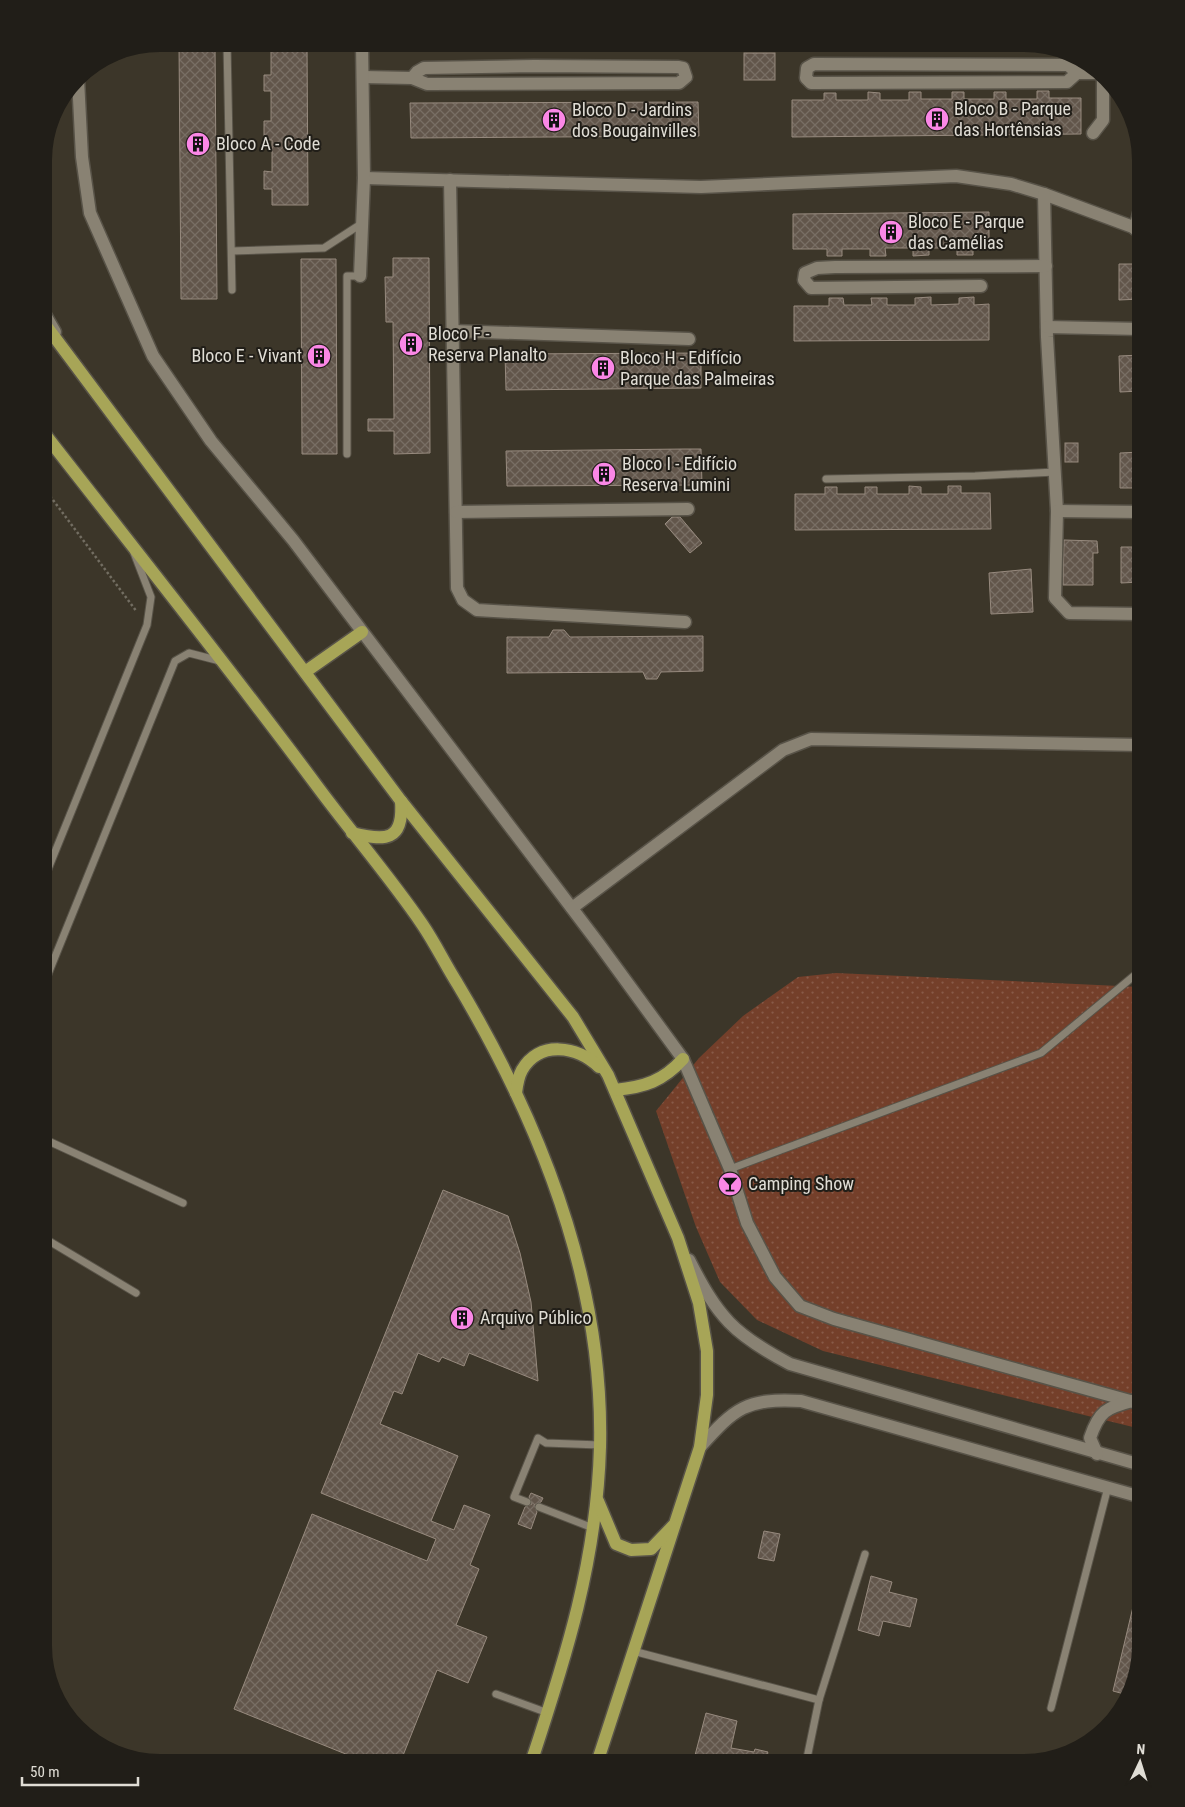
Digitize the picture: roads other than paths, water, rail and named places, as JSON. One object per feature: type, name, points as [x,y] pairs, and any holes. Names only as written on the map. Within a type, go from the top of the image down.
[{"type":"main road","points":[[53,335],[402,801],[573,1018],[608,1075],[678,1238],[699,1303],[707,1351],[707,1395],[700,1447],[600,1754]]},
{"type":"main road","points":[[53,444],[225,662],[422,925],[484,1028],[516,1093],[555,1185],[589,1306],[597,1373],[600,1445],[597,1496],[580,1605],[570,1645],[534,1754]]},
{"type":"main road","points":[[305,672],[362,632]]},
{"type":"main road","points":[[352,833],[379,840],[396,832],[403,820],[402,801]]},
{"type":"main road","points":[[516,1093],[523,1068],[533,1057],[547,1050],[565,1050],[590,1058],[608,1075]]},
{"type":"main road","points":[[615,1090],[650,1083],[670,1073],[683,1059]]},
{"type":"main road","points":[[597,1496],[616,1544],[631,1550],[651,1548],[676,1523]]},
{"type":"street","points":[[360,276],[364,178],[362,52]]},
{"type":"street","points":[[1077,73],[1067,82],[811,83],[806,78],[807,68],[814,64],[1068,65],[1077,73],[1087,73]]},
{"type":"street","points":[[363,77],[412,78],[427,84],[679,83],[686,77],[683,68],[678,67],[534,66],[424,68],[412,78]]},
{"type":"street","points":[[1093,133],[1103,120],[1104,87]]},
{"type":"street","points":[[79,90],[82,156],[90,213],[153,356],[211,441],[293,540],[572,908],[683,1059],[730,1169],[751,1230],[775,1277],[800,1306],[834,1319],[1132,1402]]},
{"type":"street","points":[[364,178],[701,187],[956,176],[1011,184],[1044,194],[1132,228]]},
{"type":"street","points":[[450,180],[457,588],[463,600],[477,610],[685,622]]},
{"type":"street","points":[[1044,194],[1047,327],[1057,511],[1055,598],[1069,613],[1132,614]]},
{"type":"street","points":[[981,286],[811,288],[804,280],[805,273],[826,267],[1046,266]]},
{"type":"street","points":[[1047,327],[1132,329]]},
{"type":"street","points":[[53,329],[66,352]]},
{"type":"street","points":[[453,331],[690,340]]},
{"type":"street","points":[[456,512],[688,509]]},
{"type":"street","points":[[1057,511],[1132,512]]},
{"type":"street","points":[[572,908],[784,750],[811,739],[1132,745]]},
{"type":"street","points":[[678,1238],[708,1296],[726,1322],[757,1346],[790,1364],[1132,1463]]},
{"type":"street","points":[[700,1447],[727,1418],[745,1407],[771,1399],[801,1401],[1132,1494]]},
{"type":"street","points":[[1097,1454],[1090,1438],[1095,1423],[1109,1407],[1132,1404]]},
{"type":"lane","points":[[227,52],[232,290]]},
{"type":"lane","points":[[232,251],[324,248],[362,224]]},
{"type":"lane","points":[[347,454],[347,276],[360,276]]},
{"type":"lane","points":[[826,479],[975,476],[1055,472]]},
{"type":"lane","points":[[53,858],[147,625],[151,597],[130,544]]},
{"type":"lane","points":[[52,963],[175,661],[189,653],[225,662]]},
{"type":"lane","points":[[730,1169],[1041,1053],[1132,977]]},
{"type":"lane","points":[[52,1143],[183,1203]]},
{"type":"lane","points":[[52,1243],[136,1293]]},
{"type":"lane","points":[[527,1502],[514,1497],[538,1438],[546,1443],[600,1445]]},
{"type":"lane","points":[[1051,1708],[1108,1487]]},
{"type":"lane","points":[[539,1507],[593,1528]]},
{"type":"lane","points":[[808,1754],[819,1700],[864,1554]]},
{"type":"lane","points":[[633,1651],[819,1700]]},
{"type":"lane","points":[[496,1694],[548,1713]]},
{"type":"place","name":"Bloco B - Parque das Hortênsias","points":[[937,119]]},
{"type":"place","name":"Bloco D - Jardins dos Bougainvilles","points":[[554,120]]},
{"type":"place","name":"Bloco A - Code","points":[[198,144]]},
{"type":"place","name":"Bloco E - Parque das Camélias","points":[[891,232]]},
{"type":"place","name":"Bloco F - Reserva Planalto","points":[[411,344]]},
{"type":"place","name":"Bloco E - Vivant","points":[[319,356]]},
{"type":"place","name":"Bloco H - Edifício Parque das Palmeiras","points":[[603,368]]},
{"type":"place","name":"Bloco I - Edifício Reserva Lumini","points":[[604,474]]},
{"type":"place","name":"Camping Show","points":[[730,1184]]},
{"type":"place","name":"Arquivo Público","points":[[462,1318]]}]
